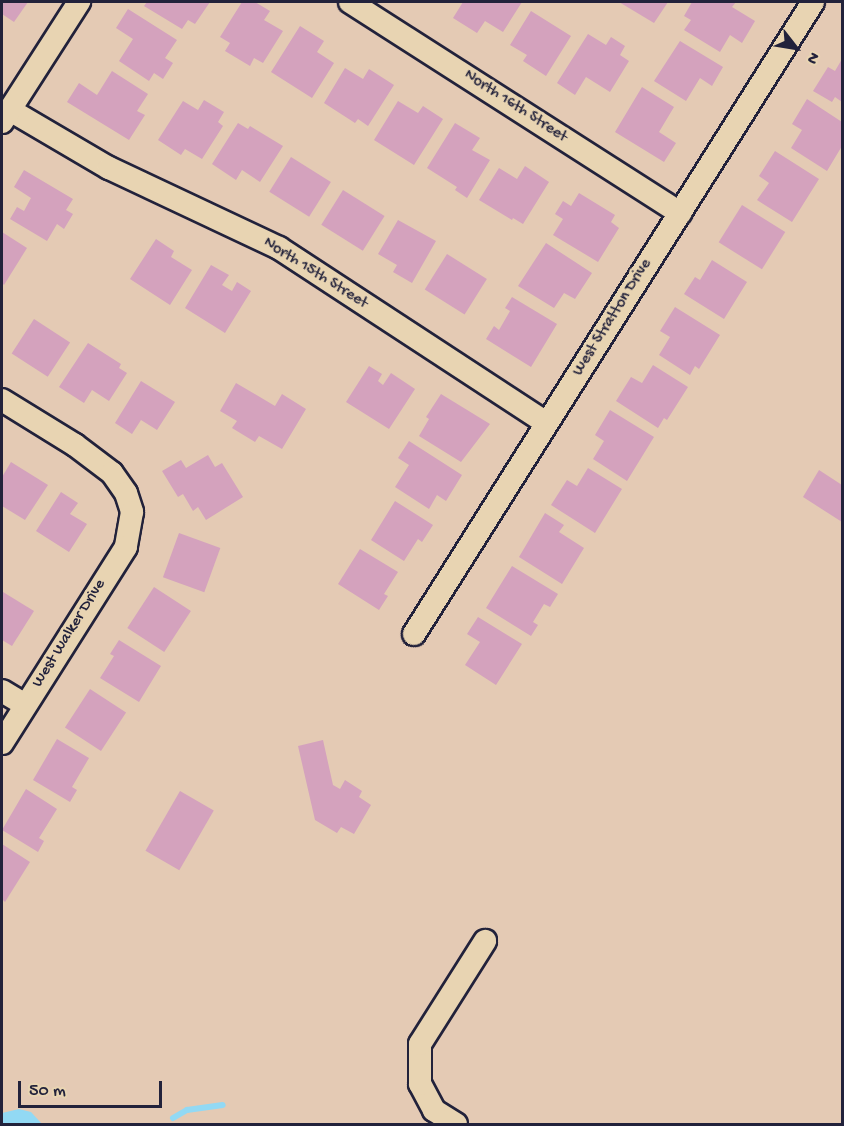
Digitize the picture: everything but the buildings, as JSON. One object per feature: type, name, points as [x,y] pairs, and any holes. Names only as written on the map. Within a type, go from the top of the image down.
[{"type":"street","points":[[6,117],[79,2]]},
{"type":"street","name":"North 16th Street","points":[[350,2],[680,213]]},
{"type":"street","name":"West Stratton Drive","points":[[414,634],[680,213],[805,4]]},
{"type":"street","name":"North 15th Street","points":[[6,117],[279,248],[546,423]]},
{"type":"street","name":"West Walker Drive","points":[[2,400],[75,445],[112,473],[126,493],[131,522],[126,547],[2,743]]},
{"type":"street","points":[[2,691],[25,705]]},
{"type":"street","points":[[456,1125],[434,1110],[420,1084],[420,1044],[485,941]]},
{"type":"water","points":[[19,1109],[31,1112],[42,1124],[2,1124],[2,1113]]},
{"type":"waterway","points":[[173,1118],[187,1110],[223,1105]]}]
